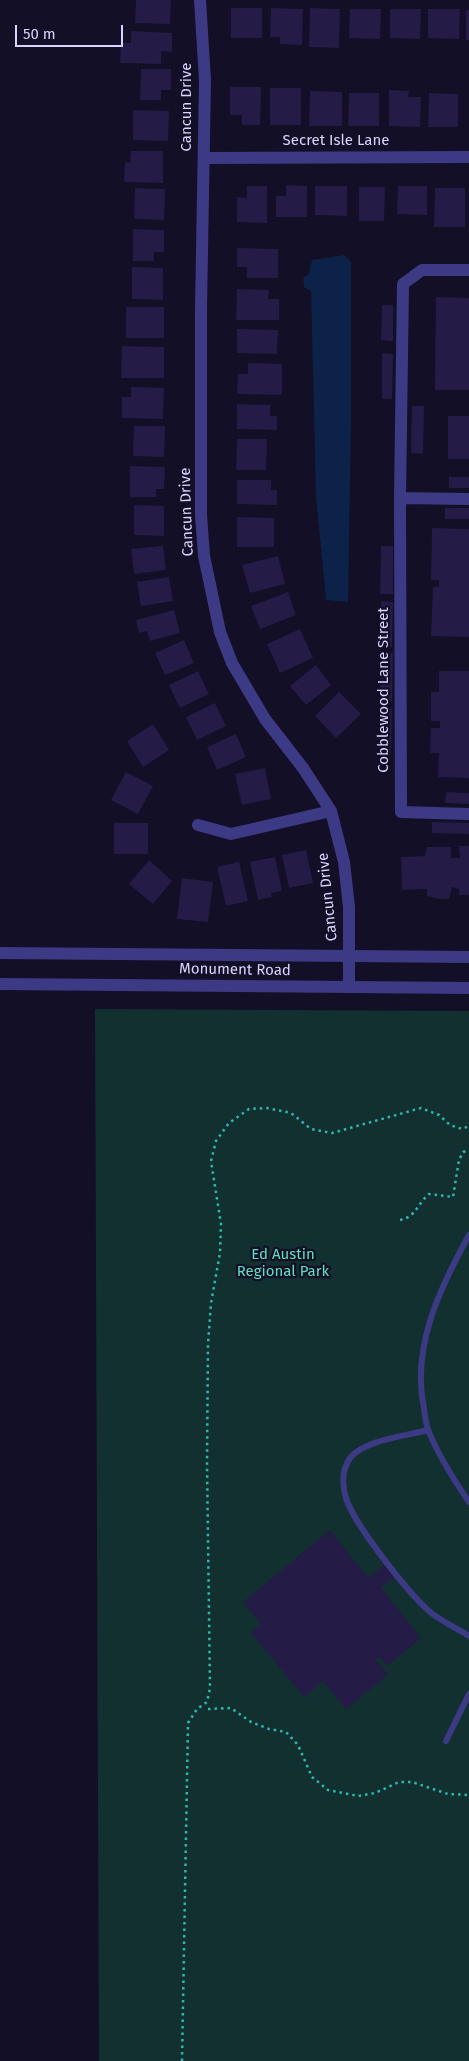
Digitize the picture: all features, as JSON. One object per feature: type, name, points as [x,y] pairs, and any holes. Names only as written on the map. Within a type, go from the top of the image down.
[{"type":"street","name":"Cancun Drive","points":[[200,0],[205,80],[201,308],[201,515],[204,556],[212,602],[229,656],[249,695],[331,811],[345,870],[350,916],[349,987]]},
{"type":"street","name":"Secret Isle Lane","points":[[204,158],[469,157]]},
{"type":"street","name":"Cobblewood Lane Street","points":[[469,270],[422,270],[403,284],[400,498],[400,812],[469,814]]},
{"type":"street","points":[[400,498],[469,499]]},
{"type":"street","points":[[198,825],[231,834],[331,811]]},
{"type":"street","name":"Monument Road","points":[[0,953],[469,957]]},
{"type":"street","name":"Monument Road","points":[[0,984],[469,988]]},
{"type":"lane","points":[[469,1235],[428,1324],[421,1358],[421,1393],[428,1430],[453,1479],[469,1502]]},
{"type":"lane","points":[[428,1430],[364,1446],[350,1458],[342,1476],[346,1498],[358,1522],[404,1584],[430,1612],[469,1636]]},
{"type":"lane","points":[[446,1741],[469,1694]]},
{"type":"path","points":[[182,2061],[188,1723],[197,1709],[207,1702],[210,1688],[207,1364],[211,1303],[220,1252],[221,1224],[211,1161],[216,1141],[229,1123],[249,1109],[267,1108],[291,1113],[311,1129],[332,1133],[421,1108],[439,1115],[450,1126],[462,1129],[469,1126]]},
{"type":"path","points":[[400,1220],[414,1214],[428,1194],[453,1197],[459,1160],[463,1152],[469,1150]]},
{"type":"path","points":[[208,1709],[231,1708],[252,1722],[269,1729],[286,1732],[298,1744],[312,1776],[328,1790],[358,1796],[375,1793],[399,1782],[412,1782],[448,1794],[469,1795]]},
{"type":"green space","name":"Ed Austin Regional Park","points":[[95,1009],[469,1011],[469,2061],[99,2061]]},
{"type":"water","points":[[344,255],[351,262],[348,602],[326,600],[316,497],[311,291],[304,287],[303,278],[309,274],[312,260]]},
{"type":"building","points":[[136,0],[171,0],[170,24],[135,23]]},
{"type":"building","points":[[231,8],[262,8],[262,38],[231,38]]},
{"type":"building","points":[[271,8],[303,9],[302,45],[280,44],[280,37],[270,37]]},
{"type":"building","points":[[310,8],[340,9],[339,48],[309,47]]},
{"type":"building","points":[[350,9],[381,9],[380,39],[349,38]]},
{"type":"building","points":[[390,9],[421,9],[420,39],[390,38]]},
{"type":"building","points":[[428,9],[460,9],[459,39],[428,38]]},
{"type":"building","points":[[466,10],[469,10],[469,40],[466,40]]},
{"type":"building","points":[[131,31],[172,33],[172,52],[161,51],[161,64],[120,63],[121,43],[131,43]]},
{"type":"building","points":[[141,69],[171,69],[171,90],[161,90],[161,100],[140,100]]},
{"type":"building","points":[[230,87],[261,87],[260,125],[242,125],[242,115],[230,115]]},
{"type":"building","points":[[270,88],[301,88],[301,125],[270,125]]},
{"type":"building","points":[[389,90],[409,91],[408,97],[421,97],[420,127],[389,126]]},
{"type":"building","points":[[310,91],[342,92],[342,126],[309,126]]},
{"type":"building","points":[[349,93],[379,93],[379,126],[348,126]]},
{"type":"building","points":[[429,93],[458,94],[458,127],[428,127]]},
{"type":"building","points":[[133,110],[169,111],[168,141],[133,140]]},
{"type":"building","points":[[131,151],[163,151],[163,183],[124,182],[125,162],[130,163]]},
{"type":"building","points":[[286,185],[307,186],[307,217],[276,217],[276,196],[286,196]]},
{"type":"building","points":[[247,186],[267,186],[267,223],[237,222],[237,197],[247,198]]},
{"type":"building","points":[[315,186],[347,186],[347,216],[315,215]]},
{"type":"building","points":[[398,186],[427,186],[427,215],[397,214]]},
{"type":"building","points":[[359,187],[385,187],[384,221],[359,221]]},
{"type":"building","points":[[135,188],[165,189],[164,220],[134,219]]},
{"type":"building","points":[[435,188],[465,188],[465,227],[434,227]]},
{"type":"building","points":[[133,229],[164,230],[164,252],[154,252],[154,261],[133,261]]},
{"type":"building","points":[[237,248],[278,249],[278,278],[247,278],[247,267],[237,267]]},
{"type":"building","points":[[132,267],[163,268],[163,300],[132,299]]},
{"type":"building","points":[[237,289],[269,290],[268,299],[279,299],[279,320],[236,320]]},
{"type":"building","points":[[436,297],[469,298],[469,390],[435,390]]},
{"type":"building","points":[[382,305],[393,305],[393,341],[381,340]]},
{"type":"building","points":[[126,307],[164,307],[164,338],[126,338]]},
{"type":"building","points":[[237,329],[278,330],[277,354],[237,353]]},
{"type":"building","points":[[122,346],[164,347],[164,378],[121,378]]},
{"type":"building","points":[[382,353],[393,354],[392,399],[382,399]]},
{"type":"building","points":[[248,363],[282,364],[282,395],[237,394],[238,374],[248,374]]},
{"type":"building","points":[[131,387],[164,388],[163,419],[122,418],[122,397],[131,397]]},
{"type":"building","points":[[237,404],[270,405],[270,416],[277,416],[277,430],[237,429]]},
{"type":"building","points":[[412,406],[424,406],[423,454],[411,453]]},
{"type":"building","points":[[448,416],[469,416],[469,459],[448,459]]},
{"type":"building","points":[[134,426],[165,426],[164,457],[133,456]]},
{"type":"building","points":[[237,439],[267,439],[266,470],[236,470]]},
{"type":"building","points":[[130,466],[165,467],[164,489],[156,489],[156,497],[130,497]]},
{"type":"building","points":[[449,477],[469,477],[469,488],[449,488]]},
{"type":"building","points":[[237,480],[271,480],[271,490],[277,490],[277,505],[237,504]]},
{"type":"building","points":[[134,505],[164,506],[164,536],[134,535]]},
{"type":"building","points":[[445,508],[469,508],[469,519],[445,519]]},
{"type":"building","points":[[237,517],[274,518],[274,547],[237,547]]},
{"type":"building","points":[[432,528],[469,529],[469,637],[431,636],[433,587],[439,587],[439,580],[431,580]]},
{"type":"building","points":[[163,546],[166,570],[134,574],[131,549]]},
{"type":"building","points":[[381,546],[393,546],[393,594],[380,594]]},
{"type":"building","points":[[278,556],[285,584],[250,593],[242,565]]},
{"type":"building","points":[[169,577],[173,601],[141,606],[137,582]]},
{"type":"building","points":[[288,592],[296,615],[260,629],[251,606]]},
{"type":"building","points":[[381,601],[393,602],[392,647],[381,647]]},
{"type":"building","points":[[174,610],[180,633],[150,641],[147,631],[139,633],[136,620]]},
{"type":"building","points":[[300,629],[313,658],[280,673],[267,644]]},
{"type":"building","points":[[184,640],[194,663],[165,675],[155,653]]},
{"type":"building","points":[[381,653],[393,653],[392,701],[380,700]]},
{"type":"building","points":[[316,665],[331,685],[306,705],[290,686]]},
{"type":"building","points":[[198,671],[209,694],[180,708],[169,685]]},
{"type":"building","points":[[439,671],[469,671],[469,778],[438,777],[439,753],[430,753],[431,728],[440,728],[440,721],[431,721],[431,692],[439,692]]},
{"type":"building","points":[[339,692],[361,714],[336,738],[315,716]]},
{"type":"building","points":[[215,703],[226,726],[197,740],[186,717]]},
{"type":"building","points":[[382,708],[392,708],[391,754],[382,754]]},
{"type":"building","points":[[153,724],[169,750],[143,767],[127,741]]},
{"type":"building","points":[[236,734],[246,757],[217,770],[207,747]]},
{"type":"building","points":[[265,768],[271,799],[242,805],[235,774]]},
{"type":"building","points":[[126,772],[153,786],[138,814],[111,800]]},
{"type":"building","points":[[446,792],[469,793],[469,804],[445,803]]},
{"type":"building","points":[[432,822],[469,823],[469,834],[432,833]]},
{"type":"building","points":[[114,823],[148,823],[148,854],[114,854]]},
{"type":"building","points":[[459,846],[469,846],[469,895],[459,895],[459,889],[452,887],[449,899],[427,896],[427,889],[402,890],[401,857],[425,856],[427,847],[451,847],[451,858],[460,858]]},
{"type":"building","points":[[306,850],[313,883],[289,888],[282,855]]},
{"type":"building","points":[[275,857],[282,891],[271,893],[272,897],[258,900],[250,862]]},
{"type":"building","points":[[149,860],[172,881],[153,904],[129,884]]},
{"type":"building","points":[[239,862],[248,901],[226,906],[217,867]]},
{"type":"building","points":[[182,878],[213,882],[208,922],[177,919]]},
{"type":"building","points":[[330,1530],[368,1578],[385,1564],[395,1577],[381,1588],[421,1638],[387,1666],[380,1657],[376,1660],[388,1675],[346,1709],[323,1681],[304,1697],[251,1633],[261,1624],[243,1602]]}]
